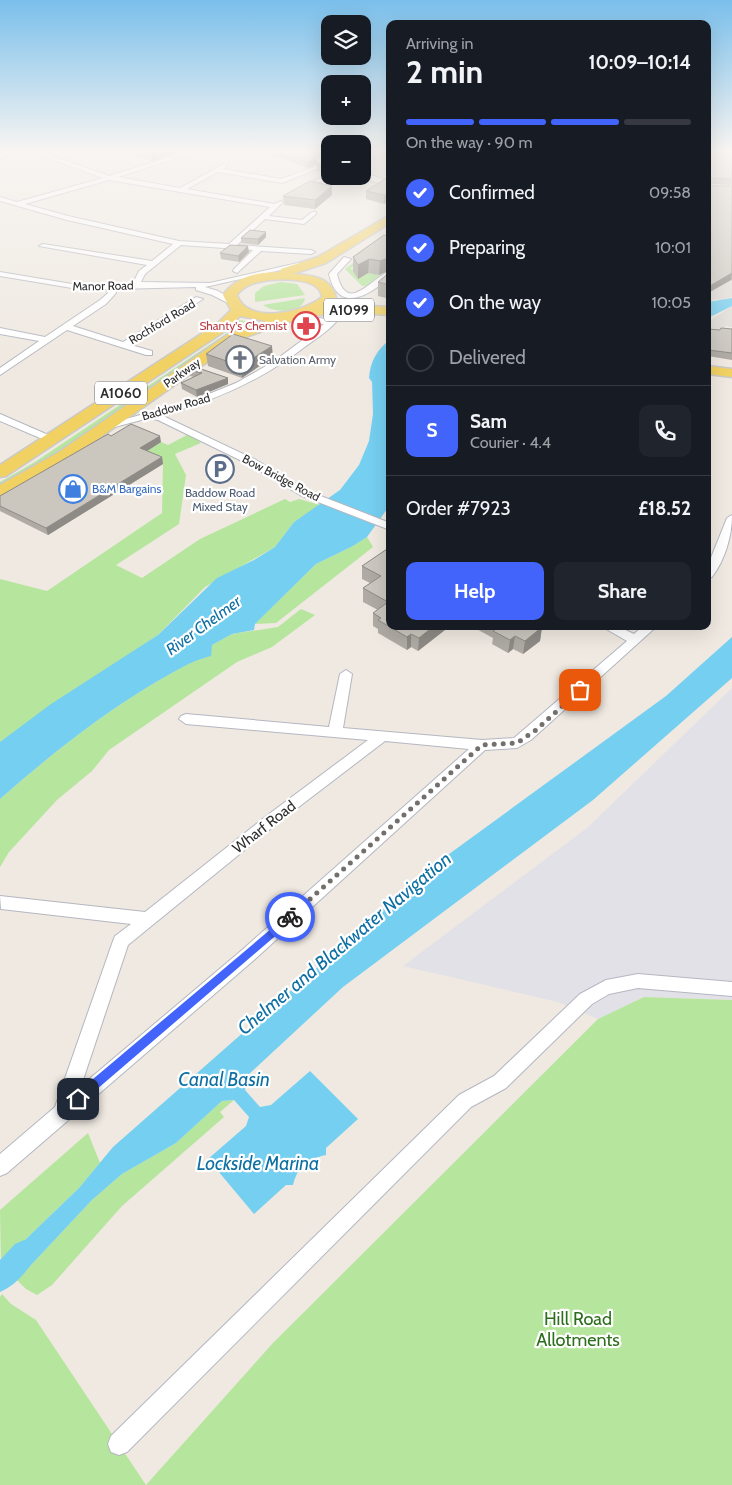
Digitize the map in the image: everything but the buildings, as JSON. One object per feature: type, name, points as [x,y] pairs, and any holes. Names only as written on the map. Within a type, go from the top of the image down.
[{"type":"main road","name":"A1060","points":[[235,306],[230,296],[237,287],[250,280],[322,260],[386,220]]},
{"type":"main road","name":"A1060","points":[[301,315],[323,306],[329,298],[326,288],[327,271],[334,265],[348,259],[386,232]]},
{"type":"main road","name":"A1060","points":[[265,277],[301,277],[326,288]]},
{"type":"main road","name":"A1099","points":[[326,288],[346,298],[386,309]]},
{"type":"main road","points":[[235,306],[262,316],[301,315]]},
{"type":"main road","name":"Parkway","points":[[0,472],[223,326],[235,306]]},
{"type":"main road","name":"A1099","points":[[301,315],[353,309],[386,310]]},
{"type":"main road","name":"Parkway","points":[[0,492],[58,460],[107,426],[202,367],[241,333],[301,315]]},
{"type":"main road","points":[[711,370],[732,373]]},
{"type":"street","points":[[81,219],[179,243],[311,252]]},
{"type":"street","points":[[230,247],[260,219]]},
{"type":"street","points":[[282,219],[304,222],[307,219]]},
{"type":"street","points":[[135,286],[138,276],[179,243]]},
{"type":"street","points":[[43,246],[154,264]]},
{"type":"street","points":[[237,271],[259,249]]},
{"type":"street","points":[[348,259],[333,274],[336,287],[347,295],[364,294],[386,276]]},
{"type":"street","name":"Manor Road","points":[[0,274],[69,287],[216,284],[322,260]]},
{"type":"street","name":"Manor Road","points":[[176,284],[211,292],[235,306]]},
{"type":"street","points":[[0,372],[107,298],[112,292],[111,287]]},
{"type":"street","name":"Rochford Road","points":[[125,345],[199,299]]},
{"type":"street","name":"Baddow Road","points":[[107,426],[199,402],[243,383],[280,362],[332,322],[320,321]]},
{"type":"street","points":[[66,327],[149,353]]},
{"type":"street","points":[[0,331],[46,340]]},
{"type":"street","name":"Baddow Road","points":[[224,377],[243,383]]},
{"type":"street","points":[[175,424],[182,412],[199,402]]},
{"type":"street","name":"Bow Bridge Road","points":[[149,415],[175,424],[252,462],[304,493],[386,525]]},
{"type":"street","points":[[0,417],[50,439]]},
{"type":"street","points":[[711,572],[732,518]]},
{"type":"street","points":[[615,630],[635,640]]},
{"type":"street","points":[[186,719],[482,745],[517,743],[646,630]]},
{"type":"street","points":[[335,732],[346,674]]},
{"type":"street","name":"Wharf Road","points":[[63,1111],[121,941],[274,818],[383,736]]},
{"type":"street","points":[[0,1166],[248,955],[482,745]]},
{"type":"street","points":[[2,902],[147,919]]},
{"type":"street","points":[[118,1444],[465,1101],[500,1082],[586,999],[606,987],[638,981],[732,989]]},
{"type":"shaded area","points":[[729,279],[732,281],[732,297],[711,301],[711,291]]},
{"type":"shaded area","points":[[732,306],[732,327],[726,326],[719,336],[711,335],[711,320]]},
{"type":"shaded area","points":[[732,688],[732,1000],[644,997],[598,1019],[558,1002],[403,966],[587,828]]},
{"type":"green space","points":[[375,247],[350,269],[380,275],[367,286],[362,286],[345,269]]},
{"type":"green space","points":[[281,282],[297,284],[305,295],[255,302],[255,293],[264,286]]},
{"type":"green space","points":[[305,298],[299,307],[287,310],[274,310],[263,305]]},
{"type":"green space","points":[[239,320],[255,323],[227,336],[65,449],[0,487],[0,482],[35,462],[233,329]]},
{"type":"green space","points":[[189,434],[201,443],[175,454],[186,475],[179,524],[116,565],[142,578],[200,539],[285,499],[290,502],[299,499],[320,505],[294,522],[275,547],[205,587],[158,635],[0,742],[0,579],[47,591],[162,513],[163,464],[141,455],[161,442],[168,445]]},
{"type":"green space","points":[[367,537],[373,547],[276,623],[255,624],[316,564]]},
{"type":"green space","points":[[301,609],[315,615],[272,647],[237,662],[109,750],[92,771],[57,800],[9,852],[0,867],[0,799],[18,783],[75,737],[115,708],[175,671],[210,656],[212,645],[232,634],[278,627]]},
{"type":"green space","name":"Hill Road Allotments","points":[[644,997],[732,1000],[732,1485],[146,1485],[272,1344],[598,1019]]},
{"type":"green space","points":[[234,1100],[220,1112],[224,1117],[122,1206],[52,1285],[37,1295],[26,1289],[17,1280],[92,1200],[122,1174],[176,1143],[222,1101]]},
{"type":"green space","points":[[88,1133],[100,1163],[79,1188],[1,1263],[0,1210]]},
{"type":"green space","points":[[2,1294],[11,1304],[36,1320],[146,1485],[0,1485],[0,1297]]},
{"type":"water","points":[[732,298],[732,306],[711,316],[711,302]]},
{"type":"water","name":"River Chelmer","points":[[385,344],[386,511],[367,537],[316,564],[255,624],[254,630],[232,634],[212,645],[211,656],[176,671],[115,708],[37,767],[0,799],[0,742],[51,704],[158,635],[217,578],[254,560],[275,547],[294,522],[340,490],[359,465],[369,441],[373,414],[372,382],[369,378],[373,361]]},
{"type":"water","name":"Canal Basin","points":[[732,637],[732,678],[593,800],[343,987],[248,1075],[245,1090],[260,1107],[271,1105],[310,1071],[358,1119],[326,1148],[326,1155],[304,1164],[293,1185],[286,1185],[254,1214],[208,1159],[246,1126],[249,1117],[234,1100],[222,1101],[176,1143],[122,1174],[92,1200],[17,1280],[1,1263],[79,1188],[113,1147],[434,865],[666,696]]},
{"type":"waterway","name":"Chelmer and Blackwater Navigation","points":[[0,1279],[24,1253]]},
{"type":"way so far","points":[[290,917],[482,745],[494,746],[517,743],[536,730],[580,690]]},
{"type":"place","name":"Shanty's Chemist","points":[[306,326]]},
{"type":"place","name":"Salvation Army","points":[[240,360]]},
{"type":"place","name":"Baddow Road Mixed Stay","points":[[220,469]]},
{"type":"place","name":"B&M Bargains","points":[[73,489]]},
{"type":"route","points":[[78,1099],[290,917]]},
{"type":"water label","name":"Lockside Marina","points":[[258,1163]]}]
